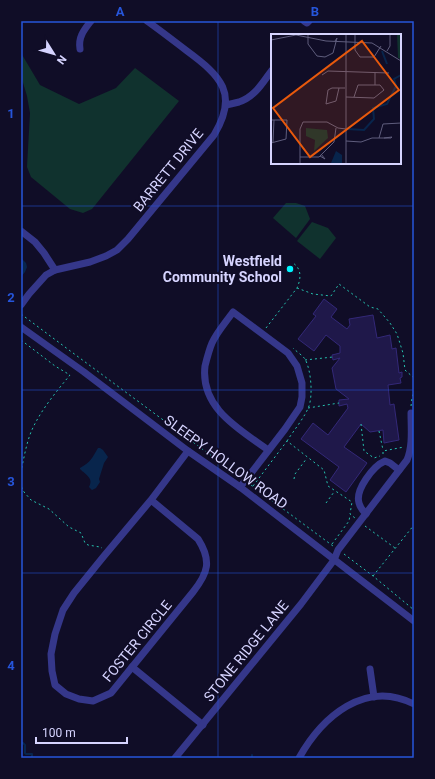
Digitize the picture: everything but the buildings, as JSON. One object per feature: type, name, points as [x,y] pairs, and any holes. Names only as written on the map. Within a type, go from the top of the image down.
[{"type":"street","points":[[80,49],[79,39],[91,21]]},
{"type":"street","name":"BARRETT DRIVE","points":[[21,305],[39,281],[46,275],[55,270],[90,262],[106,256],[117,250],[128,240],[214,135],[225,114],[226,95],[215,74],[204,63],[147,21]]},
{"type":"street","points":[[304,21],[307,23],[308,21]]},
{"type":"street","points":[[226,105],[240,102],[251,96],[255,93],[271,71]]},
{"type":"street","points":[[21,231],[35,242],[55,270]]},
{"type":"street","points":[[240,487],[245,481],[296,413],[300,407],[302,388],[298,366],[288,353],[233,312],[215,337],[209,351],[205,368],[205,383],[212,402],[222,415],[268,450]]},
{"type":"street","name":"SLEEPY HOLLOW ROAD","points":[[21,327],[84,372],[188,451],[240,487],[414,621]]},
{"type":"street","name":"STONE RIDGE LANE","points":[[175,758],[301,604],[334,560],[338,550],[359,521],[407,460],[410,446],[411,413]]},
{"type":"street","name":"FOSTER CIRCLE","points":[[151,500],[198,539],[204,548],[207,559],[206,570],[200,582],[111,693],[93,702],[79,700],[66,694],[55,685],[52,671],[51,654],[62,610],[107,552],[151,500],[188,451]]},
{"type":"street","points":[[366,514],[358,502],[359,492],[375,467],[385,461],[399,470]]},
{"type":"street","points":[[132,667],[203,725]]},
{"type":"street","points":[[370,669],[374,697]]},
{"type":"street","points":[[299,758],[319,730],[333,715],[355,702],[374,697],[386,696],[398,698],[414,704]]},
{"type":"path","points":[[266,328],[297,288],[300,280],[300,272],[293,263]]},
{"type":"path","points":[[297,288],[313,294],[331,296],[339,284],[370,307],[378,309],[397,334],[403,353],[405,370],[414,378]]},
{"type":"path","points":[[21,314],[373,576],[414,610]]},
{"type":"path","points":[[21,340],[55,366],[70,375],[48,403],[35,424],[26,447],[21,472]]},
{"type":"path","points":[[252,486],[287,441],[308,408],[311,390],[309,372],[305,360],[290,346]]},
{"type":"path","points":[[305,360],[333,357]]},
{"type":"path","points":[[411,413],[414,392]]},
{"type":"path","points":[[308,408],[339,403]]},
{"type":"path","points":[[361,424],[364,451],[374,458],[383,454],[379,431]]},
{"type":"path","points":[[287,441],[324,470],[328,486],[352,502],[349,521],[331,545]]},
{"type":"path","points":[[383,451],[410,446]]},
{"type":"path","points":[[294,479],[295,474],[308,457]]},
{"type":"path","points":[[21,482],[24,492],[31,500],[49,509],[69,527],[81,533],[88,545],[92,547],[100,547],[107,552]]},
{"type":"path","points":[[326,503],[335,492]]},
{"type":"path","points":[[350,514],[395,548]]},
{"type":"path","points":[[373,576],[414,525]]},
{"type":"green space","points":[[21,53],[40,85],[79,104],[116,88],[135,68],[179,101],[92,209],[83,213],[70,209],[31,177],[27,167],[30,113],[21,76]]},
{"type":"green space","points":[[286,203],[296,203],[305,206],[310,219],[296,238],[273,218]]},
{"type":"green space","points":[[312,222],[328,228],[336,238],[320,259],[297,241]]},
{"type":"water","points":[[21,258],[26,263],[27,267],[21,277]]},
{"type":"water","points":[[98,448],[103,450],[108,457],[104,463],[99,479],[100,482],[96,488],[92,490],[89,487],[91,481],[90,479],[80,468],[89,462]]},
{"type":"waterway","points":[[21,743],[25,745],[25,753],[32,754],[32,758]]},
{"type":"place","name":"Westfield Community School","points":[[290,269]]}]
